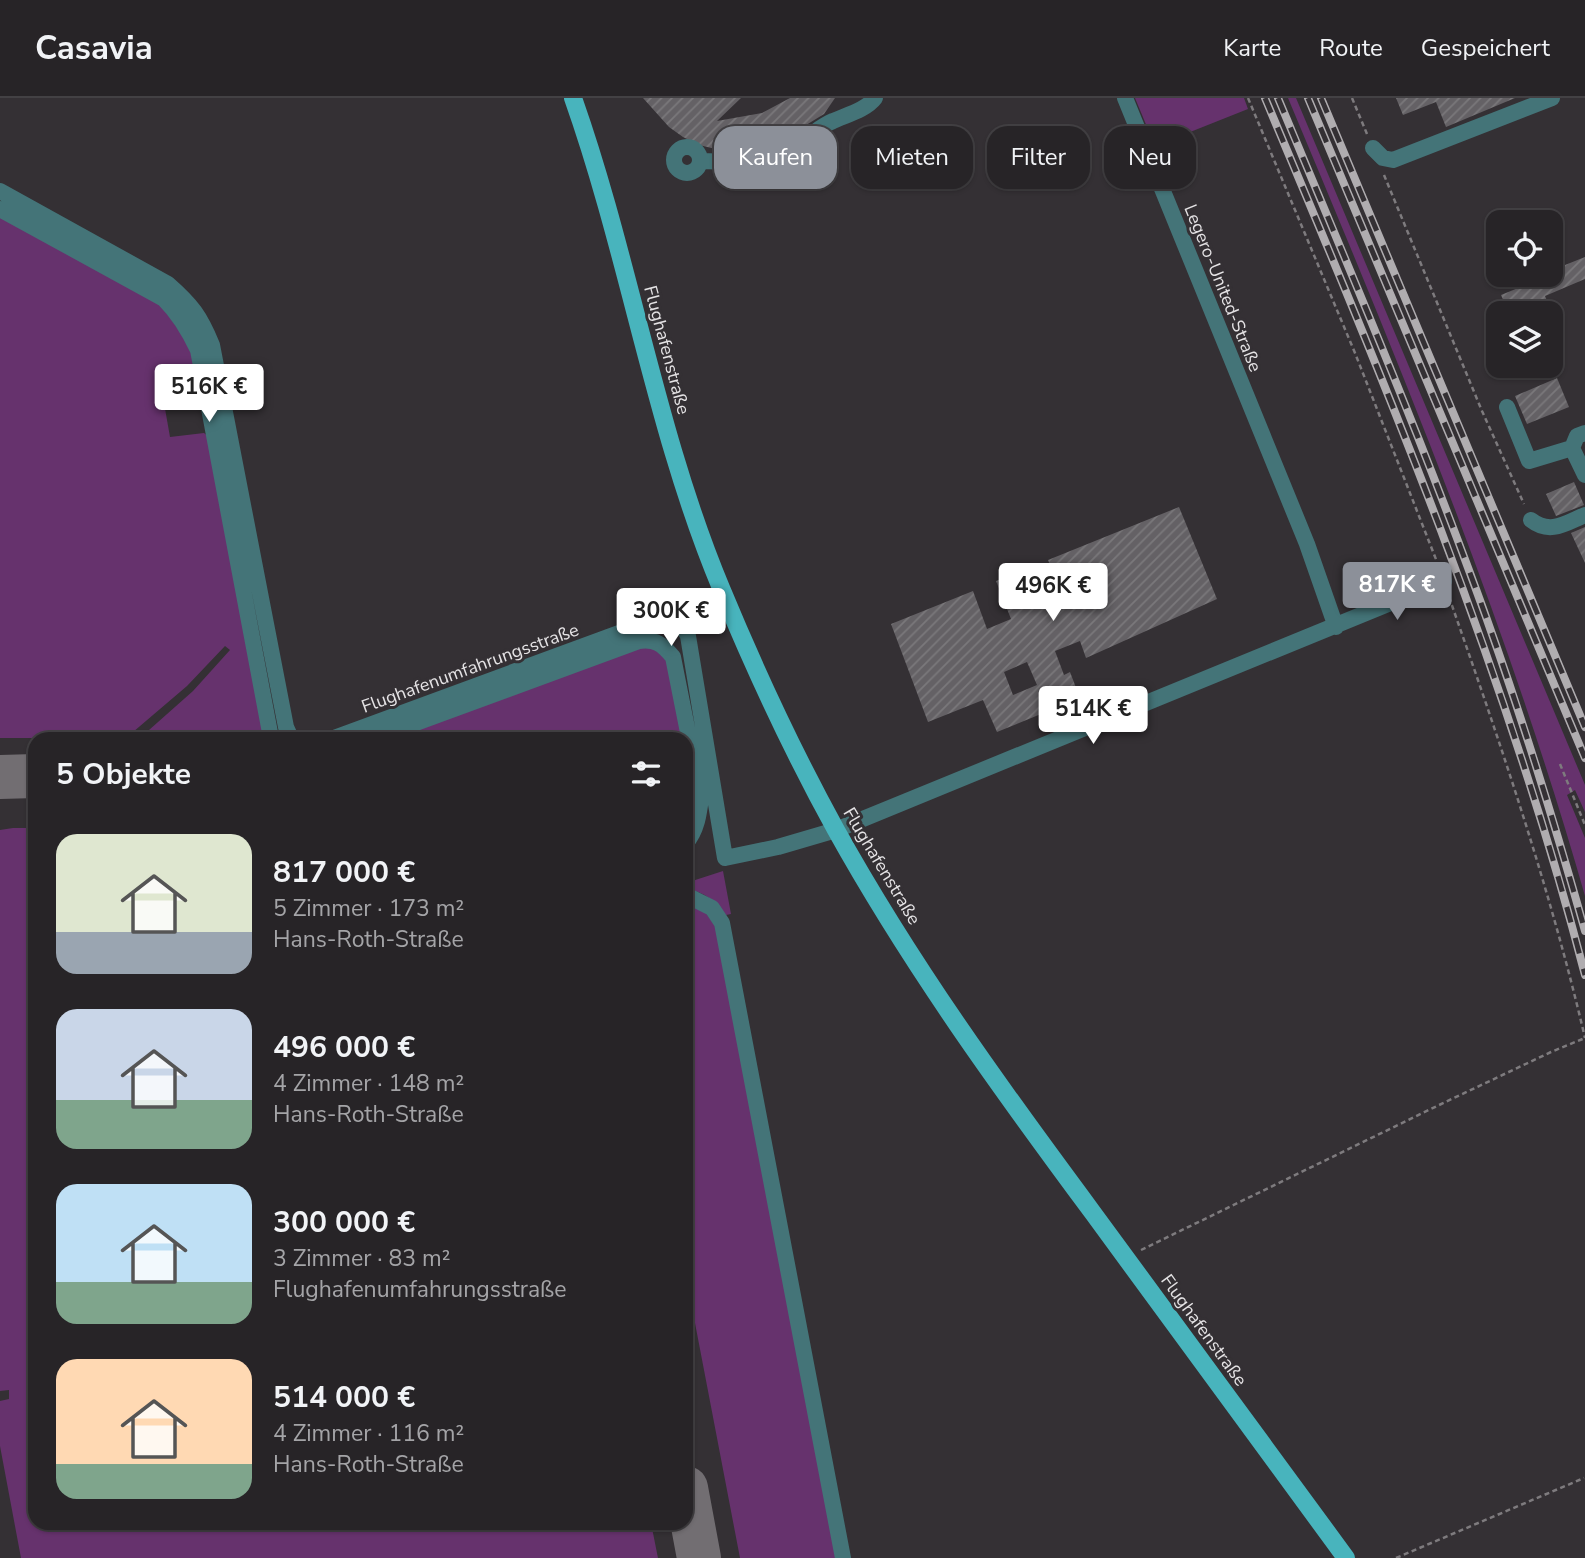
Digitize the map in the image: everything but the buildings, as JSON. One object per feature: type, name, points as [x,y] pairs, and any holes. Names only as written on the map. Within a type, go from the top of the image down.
[{"type":"main road","name":"Flughafenstraße","points":[[573,98],[604,192],[666,427],[700,533],[770,698],[836,830],[964,1036],[1346,1558]]},
{"type":"street","points":[[701,161],[744,159],[787,149],[875,98]]},
{"type":"street","name":"Legero-United-Straße","points":[[1125,98],[1286,493],[1336,627]]},
{"type":"street","points":[[1373,148],[1382,158],[1393,160],[1552,98]]},
{"type":"street","points":[[0,191],[168,284],[187,300],[201,318],[212,345],[288,732]]},
{"type":"street","points":[[0,209],[164,299],[190,333],[198,350],[270,732]]},
{"type":"street","points":[[1507,407],[1529,461],[1572,448]]},
{"type":"street","points":[[1585,433],[1577,436],[1572,448],[1585,475]]},
{"type":"street","points":[[1531,520],[1543,528],[1549,528],[1585,515]]},
{"type":"street","points":[[836,830],[1444,582]]},
{"type":"street","name":"Flughafenumfahrungsstraße","points":[[350,732],[657,619],[674,618],[682,624],[688,636],[725,858],[778,847],[836,830]]},
{"type":"street","points":[[391,732],[639,641],[651,640],[662,645],[673,657],[688,732]]},
{"type":"street","points":[[693,758],[701,798],[693,833]]},
{"type":"street","points":[[693,898],[712,908],[722,923],[843,1558]]},
{"type":"path","points":[[1125,1258],[1585,1038],[1521,807],[1444,582],[1374,402],[1248,98]]},
{"type":"path","points":[[1352,98],[1482,411],[1531,520]]},
{"type":"path","points":[[1560,764],[1585,825]]},
{"type":"path","points":[[1396,1558],[1584,1478]]},
{"type":"shaded area","points":[[1135,98],[1244,98],[1248,109],[1196,130],[1196,126],[1147,126]]},
{"type":"shaded area","points":[[1288,98],[1296,98],[1585,785],[1585,812],[1575,790],[1567,795],[1585,838],[1585,896],[1554,794],[1486,592],[1410,393]]},
{"type":"shaded area","points":[[0,214],[157,299],[192,349],[201,391],[196,397],[164,403],[170,437],[204,433],[211,439],[263,732],[147,732],[193,691],[230,650],[225,646],[187,686],[133,732],[28,732],[28,738],[0,738]]},
{"type":"shaded area","points":[[645,645],[657,649],[667,659],[683,732],[410,732]]},
{"type":"shaded area","points":[[28,828],[28,1530],[652,1530],[658,1558],[21,1558],[0,1446],[0,1401],[9,1399],[9,1390],[0,1391],[0,830]]},
{"type":"shaded area","points":[[723,871],[731,914],[726,915],[709,898],[693,890],[693,881]]},
{"type":"shaded area","points":[[693,905],[703,909],[721,934],[839,1558],[740,1558],[693,1313]]},
{"type":"taxiway","points":[[0,777],[28,776]]},
{"type":"taxiway","points":[[693,1526],[699,1558]]},
{"type":"railway","points":[[1265,98],[1399,422],[1481,640],[1554,862],[1585,975]]},
{"type":"railway","points":[[1278,98],[1448,513],[1502,662],[1585,931]]},
{"type":"railway","points":[[1308,98],[1585,758]]},
{"type":"railway","points":[[1321,98],[1585,727]]}]
